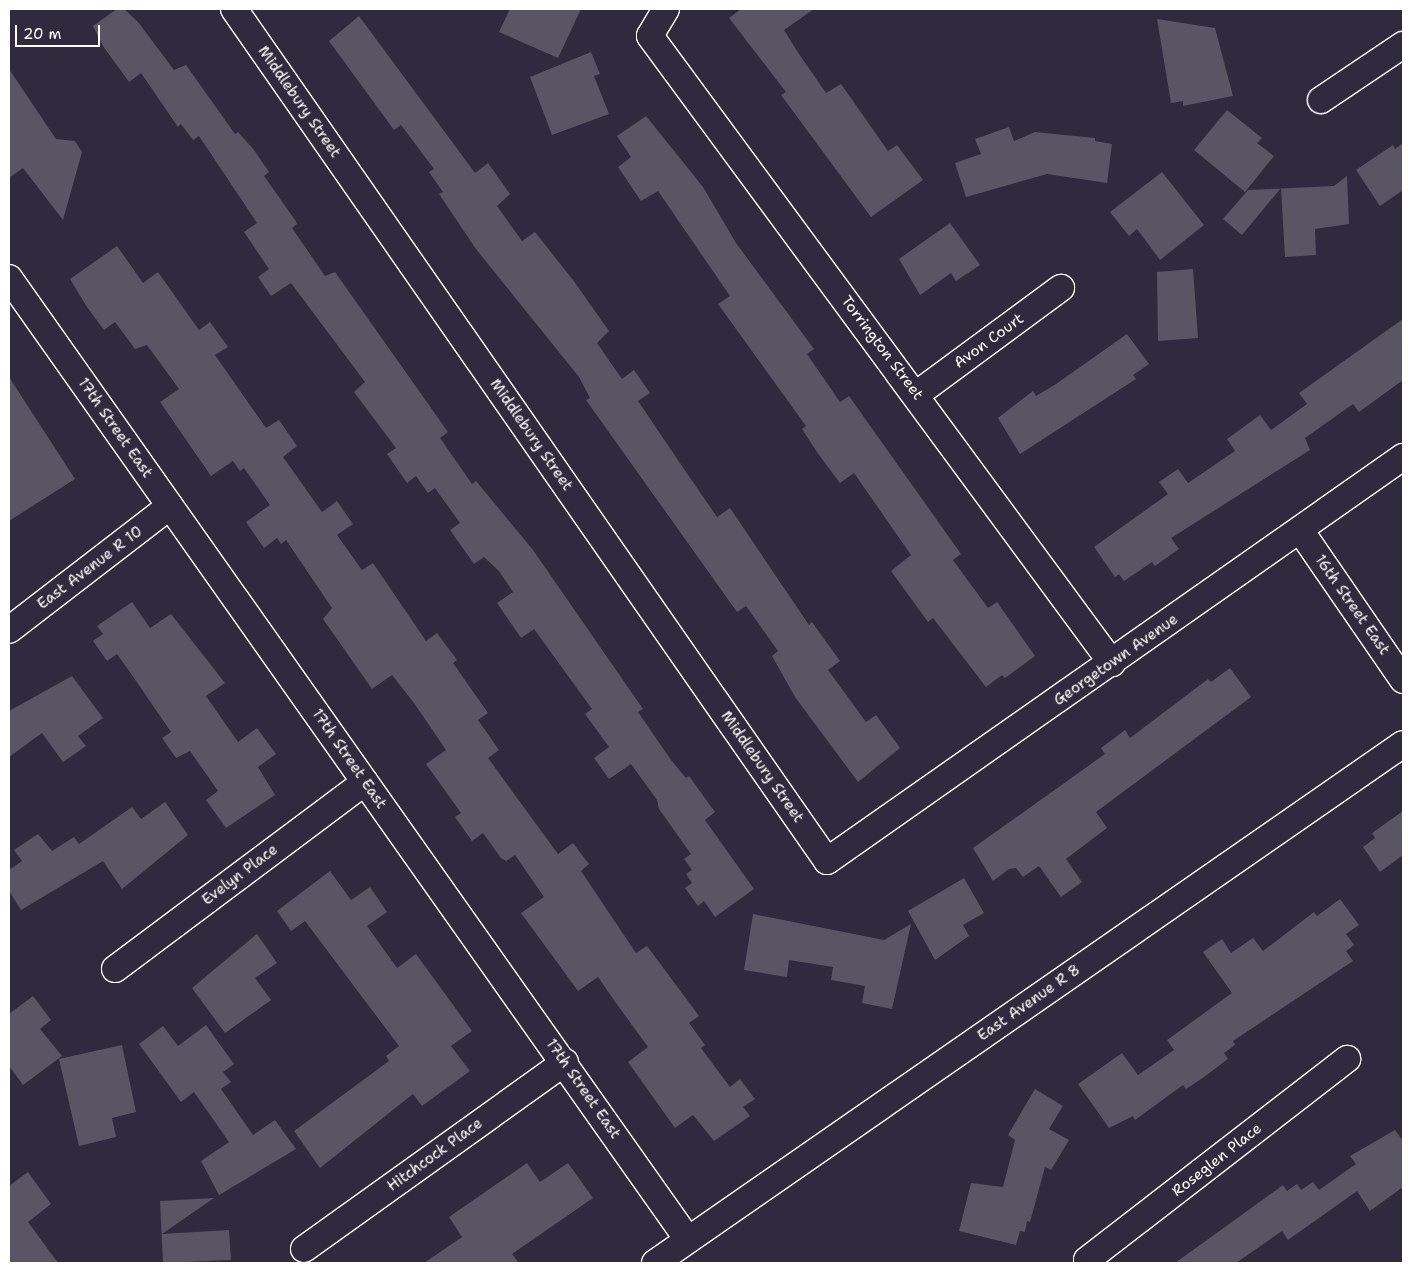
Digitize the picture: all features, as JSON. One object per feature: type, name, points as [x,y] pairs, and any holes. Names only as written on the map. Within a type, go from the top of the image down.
[{"type":"street","name":"Middlebury Street","points":[[234,9],[827,861]]},
{"type":"street","name":"Torrington Street","points":[[666,9],[650,36],[917,394],[1112,662]]},
{"type":"street","points":[[1321,100],[1403,46]]},
{"type":"street","name":"17th Street East","points":[[9,278],[365,782],[566,1062],[688,1240]]},
{"type":"street","name":"Avon Court","points":[[917,394],[1061,288]]},
{"type":"street","name":"Georgetown Avenue","points":[[827,861],[1403,457]]},
{"type":"street","name":"East Avenue R 10","points":[[9,630],[170,506]]},
{"type":"street","name":"16th Street East","points":[[1300,530],[1403,680]]},
{"type":"street","name":"East Avenue R 8","points":[[656,1263],[1403,744]]},
{"type":"street","name":"Evelyn Place","points":[[115,969],[365,782]]},
{"type":"street","name":"Roseglen Place","points":[[1088,1262],[1347,1059]]},
{"type":"street","name":"Hitchcock Place","points":[[304,1249],[566,1062]]},
{"type":"building","points":[[117,9],[124,9],[138,22],[174,70],[186,65],[235,134],[238,132],[254,150],[269,172],[264,176],[297,224],[292,228],[325,276],[335,272],[448,432],[440,438],[472,484],[476,481],[533,550],[643,709],[638,712],[671,760],[686,778],[689,776],[715,812],[705,820],[754,889],[715,917],[704,901],[698,906],[685,888],[692,883],[686,874],[692,870],[684,859],[691,854],[659,809],[657,800],[631,764],[609,779],[594,758],[609,747],[585,714],[592,709],[534,629],[521,638],[497,603],[513,592],[499,571],[484,557],[474,564],[450,530],[460,523],[435,488],[428,493],[416,476],[407,483],[387,454],[396,448],[354,392],[365,382],[291,283],[271,296],[258,277],[269,269],[244,232],[257,223],[199,136],[193,140],[181,124],[178,127],[141,73],[129,82],[103,46],[93,26]]},
{"type":"building","points":[[510,9],[581,9],[558,58],[499,32]]},
{"type":"building","points":[[741,9],[814,9],[784,30],[797,51],[826,93],[841,84],[888,151],[897,145],[923,180],[871,217],[781,95],[786,92],[729,18]]},
{"type":"building","points":[[359,16],[475,173],[488,163],[510,194],[497,206],[522,241],[535,232],[573,280],[609,331],[597,343],[622,379],[634,370],[650,393],[638,401],[717,517],[730,508],[809,625],[812,622],[840,661],[828,670],[866,722],[876,715],[900,748],[858,782],[795,697],[772,656],[778,651],[746,606],[737,612],[586,400],[590,398],[579,377],[476,249],[439,194],[443,192],[429,172],[434,169],[401,125],[394,130],[329,41]]},
{"type":"building","points":[[1157,19],[1215,28],[1233,96],[1183,106],[1183,101],[1171,103]]},
{"type":"building","points":[[591,52],[600,74],[594,76],[609,114],[552,135],[530,77]]},
{"type":"building","points":[[9,69],[56,139],[75,141],[82,152],[63,220],[23,168],[9,178]]},
{"type":"building","points":[[1227,110],[1262,138],[1257,143],[1274,156],[1245,192],[1194,150]]},
{"type":"building","points":[[646,116],[703,187],[736,243],[814,349],[807,354],[840,402],[849,396],[961,554],[953,560],[988,608],[997,602],[1035,656],[1005,678],[1002,675],[986,687],[933,618],[928,622],[891,571],[911,555],[854,473],[840,483],[819,455],[802,429],[806,426],[718,304],[730,296],[658,191],[641,201],[618,167],[631,157],[617,136]]},
{"type":"building","points":[[1009,127],[1014,141],[1035,132],[1095,138],[1095,141],[1112,144],[1107,183],[1047,174],[966,197],[955,163],[981,154],[975,139]]},
{"type":"building","points":[[1403,143],[1403,190],[1380,206],[1356,170],[1393,145],[1395,149]]},
{"type":"building","points":[[1162,172],[1204,225],[1160,260],[1137,229],[1129,236],[1110,212]]},
{"type":"building","points":[[1347,176],[1349,224],[1315,229],[1316,255],[1285,257],[1281,188],[1334,186]]},
{"type":"building","points":[[1281,188],[1242,235],[1223,219],[1248,190]]},
{"type":"building","points":[[950,223],[980,265],[956,281],[951,273],[920,295],[899,259]]},
{"type":"building","points":[[117,246],[143,283],[158,272],[199,330],[210,322],[228,347],[215,355],[266,428],[279,420],[297,446],[283,457],[322,512],[337,501],[353,524],[337,535],[362,570],[373,563],[426,641],[437,633],[457,660],[453,663],[488,713],[478,720],[499,750],[488,758],[558,854],[573,843],[589,864],[581,871],[636,953],[647,946],[699,1016],[689,1023],[705,1045],[701,1048],[730,1087],[740,1079],[755,1099],[743,1107],[750,1116],[714,1141],[693,1115],[675,1128],[628,1062],[648,1047],[598,977],[578,991],[521,913],[544,897],[515,855],[506,861],[501,858],[483,833],[472,841],[455,817],[461,813],[426,764],[446,750],[414,703],[392,675],[372,689],[323,619],[332,608],[286,540],[281,544],[277,538],[264,548],[246,522],[270,505],[244,468],[240,471],[233,461],[211,476],[160,402],[179,389],[147,345],[135,349],[115,322],[104,330],[87,307],[70,279]]},
{"type":"building","points":[[1193,269],[1198,338],[1158,341],[1157,272]]},
{"type":"building","points":[[1403,319],[1403,380],[1359,412],[1353,404],[1305,438],[1310,450],[1171,538],[1179,549],[1155,566],[1152,562],[1124,581],[1119,574],[1115,577],[1094,547],[1168,494],[1159,482],[1178,469],[1188,483],[1235,451],[1227,439],[1260,415],[1271,430],[1307,404],[1299,393]]},
{"type":"building","points":[[1127,334],[1149,364],[1133,375],[1136,379],[1020,454],[998,418],[1033,391],[1036,396],[1056,384]]},
{"type":"building","points":[[9,377],[75,479],[9,521]]},
{"type":"building","points":[[132,602],[150,628],[171,614],[225,683],[206,696],[238,742],[257,728],[276,754],[258,767],[275,795],[226,828],[206,800],[218,791],[190,751],[176,758],[162,738],[171,732],[117,654],[107,661],[93,641],[103,634],[97,626]]},
{"type":"building","points":[[1230,668],[1251,697],[1096,812],[1107,828],[1066,859],[1082,882],[1061,897],[1039,866],[1023,877],[1016,868],[1009,869],[993,881],[973,848],[1105,754],[1101,748],[1125,730],[1130,738],[1208,679],[1211,682]]},
{"type":"building","points":[[72,676],[103,718],[78,736],[86,746],[63,762],[42,733],[9,757],[9,711]]},
{"type":"building","points":[[165,802],[188,835],[122,889],[103,861],[21,910],[9,891],[9,870],[22,861],[14,850],[38,834],[52,851],[74,837],[79,844],[132,807],[141,819]]},
{"type":"building","points":[[1403,811],[1403,855],[1380,872],[1363,847],[1375,838],[1372,833]]},
{"type":"building","points":[[330,871],[351,900],[370,887],[387,912],[367,926],[397,968],[416,954],[472,1031],[451,1046],[470,1071],[422,1106],[413,1094],[320,1168],[294,1131],[389,1061],[386,1056],[399,1046],[305,921],[291,931],[277,911]]},
{"type":"building","points":[[964,878],[984,913],[963,925],[969,936],[935,960],[908,911]]},
{"type":"building","points":[[1340,899],[1359,925],[1346,934],[1354,945],[1346,951],[1353,961],[1233,1041],[1235,1045],[1224,1053],[1228,1059],[1204,1077],[1186,1089],[1183,1085],[1135,1120],[1133,1116],[1109,1128],[1078,1084],[1122,1053],[1138,1075],[1174,1050],[1167,1040],[1232,993],[1203,952],[1222,939],[1231,953],[1253,938],[1263,951],[1314,912],[1317,916]]},
{"type":"building","points":[[753,914],[884,940],[911,924],[892,1009],[862,1003],[865,986],[831,980],[833,967],[789,960],[787,977],[744,970]]},
{"type":"building","points":[[257,934],[277,963],[255,978],[271,1000],[225,1033],[192,988]]},
{"type":"building","points":[[33,996],[51,1020],[40,1029],[62,1056],[23,1085],[9,1066],[9,1014]]},
{"type":"building","points":[[206,1025],[234,1064],[223,1072],[231,1082],[221,1089],[253,1135],[275,1120],[296,1149],[219,1195],[201,1161],[229,1142],[194,1092],[181,1102],[139,1044],[163,1026],[178,1046]]},
{"type":"building","points":[[122,1045],[136,1112],[112,1118],[116,1137],[79,1146],[59,1059]]},
{"type":"building","points":[[1035,1089],[1063,1106],[1049,1129],[1069,1140],[1051,1170],[1045,1167],[1030,1222],[1027,1221],[1025,1232],[1020,1231],[1016,1245],[959,1231],[971,1183],[1003,1187],[1015,1140],[1008,1135]]},
{"type":"building","points":[[1395,1130],[1403,1141],[1403,1187],[1370,1211],[1357,1191],[1288,1240],[1282,1231],[1236,1263],[1175,1263],[1283,1185],[1287,1191],[1297,1184],[1301,1190],[1313,1182],[1319,1190],[1356,1164],[1350,1156]]},
{"type":"building","points":[[527,1163],[540,1182],[568,1163],[593,1198],[512,1254],[519,1263],[424,1263],[462,1237],[449,1217]]},
{"type":"building","points":[[28,1172],[51,1204],[28,1222],[58,1263],[9,1263],[9,1186]]},
{"type":"building","points":[[214,1198],[162,1234],[229,1230],[231,1260],[163,1263],[160,1201]]}]
